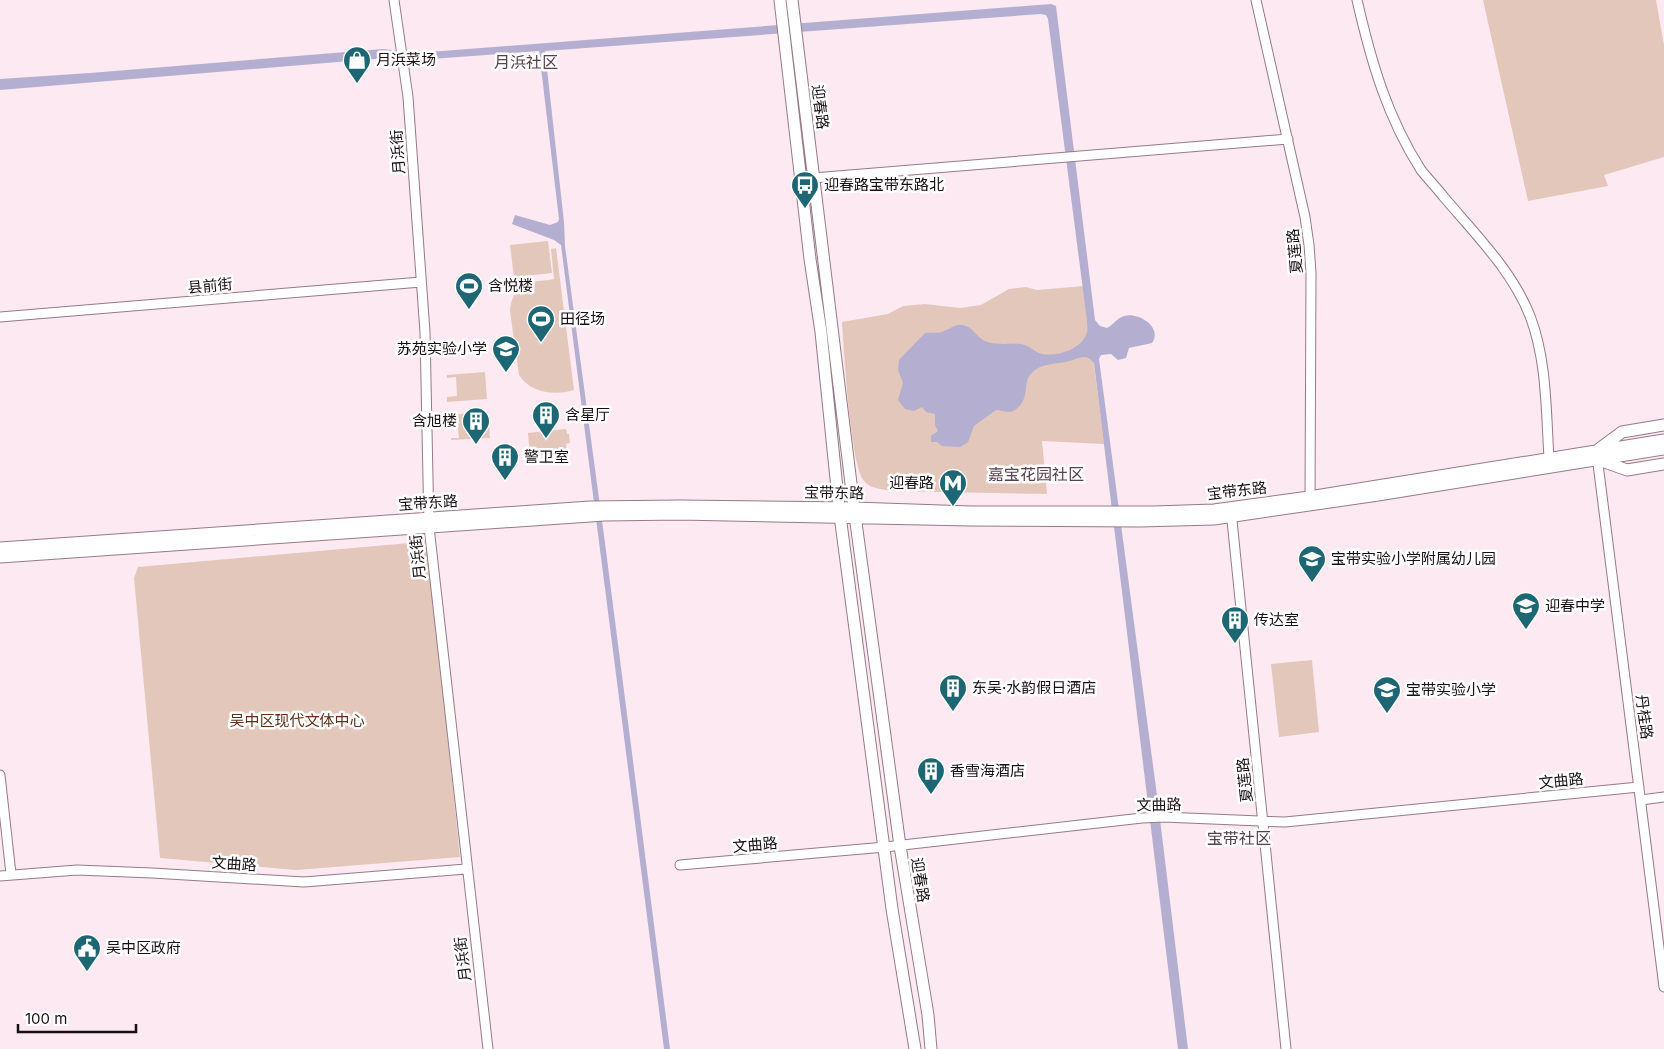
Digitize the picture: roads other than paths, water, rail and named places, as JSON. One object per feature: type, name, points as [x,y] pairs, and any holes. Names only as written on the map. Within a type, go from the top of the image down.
[{"type":"main road","name":"迎春路","points":[[780,0],[789,26],[813,178],[900,846],[928,1015],[931,1049]]},
{"type":"main road","name":"迎春路","points":[[792,0],[789,26],[810,259],[821,332],[840,512],[892,909],[915,1049]]},
{"type":"main road","points":[[1664,426],[1622,432],[1597,455],[1627,470],[1664,464]]},
{"type":"main road","name":"宝带东路","points":[[0,548],[596,511],[680,514],[855,512],[971,520],[1140,517],[1231,513],[1597,455],[1664,440]]},
{"type":"main road","name":"宝带东路","points":[[1310,501],[1549,458],[1664,449]]},
{"type":"main road","name":"宝带东路","points":[[0,557],[429,522]]},
{"type":"street","name":"月浜街","points":[[394,0],[408,97],[425,332],[429,522],[466,869],[488,1049]]},
{"type":"street","name":"夏莲路","points":[[1256,0],[1305,217],[1311,262],[1310,501]]},
{"type":"street","points":[[1357,0],[1374,68],[1386,103],[1402,135],[1422,171],[1517,289],[1530,317],[1541,357],[1549,458]]},
{"type":"street","points":[[813,178],[1288,139]]},
{"type":"street","name":"县前街","points":[[0,317],[421,282]]},
{"type":"street","name":"丹桂路","points":[[1597,455],[1664,987]]},
{"type":"street","name":"夏莲路","points":[[1231,513],[1286,1049]]},
{"type":"street","points":[[0,776],[11,874]]},
{"type":"street","name":"文曲路","points":[[680,865],[900,846],[1146,818],[1285,822],[1639,787]]},
{"type":"street","points":[[1640,800],[1664,797]]},
{"type":"street","name":"文曲路","points":[[0,876],[78,870],[304,882],[466,869]]},
{"type":"place","name":"月浜菜场","points":[[357,84]]},
{"type":"place","name":"迎春路宝带东路北","points":[[805,209]]},
{"type":"place","name":"含悦楼","points":[[469,310]]},
{"type":"place","name":"田径场","points":[[541,343]]},
{"type":"place","name":"苏苑实验小学","points":[[506,373]]},
{"type":"place","name":"含星厅","points":[[546,439]]},
{"type":"place","name":"含旭楼","points":[[476,445]]},
{"type":"place","name":"警卫室","points":[[505,481]]},
{"type":"place","name":"迎春路","points":[[953,507]]},
{"type":"place","name":"宝带实验小学附属幼儿园","points":[[1312,583]]},
{"type":"place","name":"迎春中学","points":[[1526,630]]},
{"type":"place","name":"传达室","points":[[1235,644]]},
{"type":"place","name":"东吴·水韵假日酒店","points":[[953,712]]},
{"type":"place","name":"宝带实验小学","points":[[1387,714]]},
{"type":"place","name":"香雪海酒店","points":[[931,795]]},
{"type":"place","name":"吴中区政府","points":[[87,972]]},
{"type":"district","name":"月浜社区","points":[[526,62]]},
{"type":"district","name":"嘉宝花园社区","points":[[1036,474]]},
{"type":"district","name":"宝带社区","points":[[1239,838]]},
{"type":"park label","name":"吴中区现代文体中心","points":[[297,721]]}]
